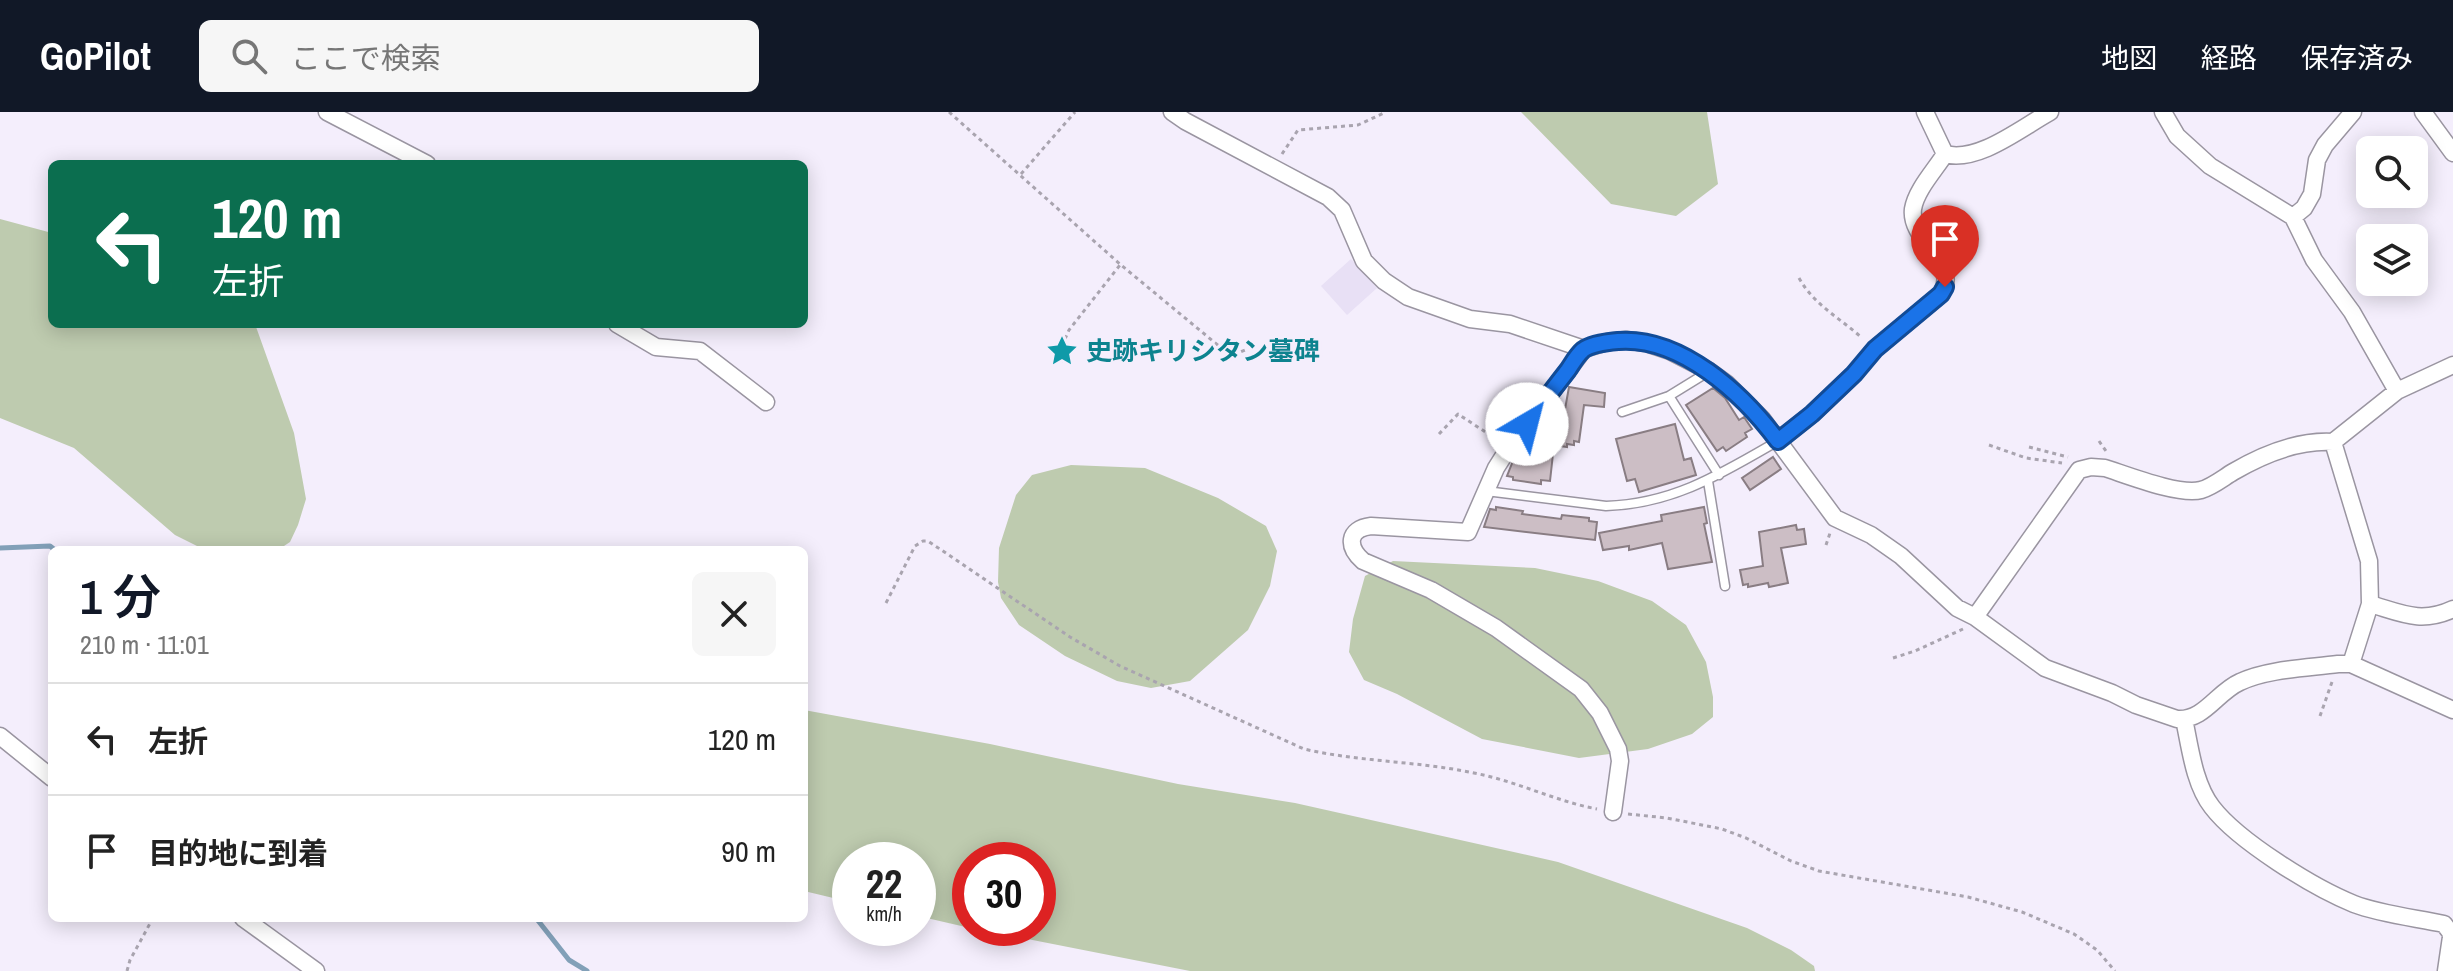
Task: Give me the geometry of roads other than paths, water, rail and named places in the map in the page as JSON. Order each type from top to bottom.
[{"type":"street","points":[[327,112],[419,160]]},
{"type":"street","points":[[1172,112],[1328,197],[1342,210],[1364,261],[1384,281],[1408,297],[1470,319],[1510,324],[1584,349],[1626,340],[1646,343],[1670,351],[1709,371],[1762,419],[1835,518],[1871,535],[1901,556],[1957,608],[1975,617],[2045,668],[2170,718],[2184,719],[2198,715],[2235,684],[2254,676],[2344,664],[2453,710]]},
{"type":"street","points":[[1925,112],[1945,154],[1955,157],[1976,153],[2050,112]]},
{"type":"street","points":[[2163,112],[2177,136],[2210,166],[2293,217],[2314,260],[2352,312],[2397,391]]},
{"type":"street","points":[[2293,217],[2304,208],[2312,194],[2317,160],[2325,145],[2353,112]]},
{"type":"street","points":[[2423,112],[2453,153]]},
{"type":"street","points":[[1778,441],[1812,414],[1875,349],[1941,294],[1945,287],[1944,270],[1915,227],[1913,218],[1915,200],[1945,154]]},
{"type":"street","points":[[624,328],[656,347],[700,351],[766,402]]},
{"type":"street","points":[[1584,349],[1508,449],[1485,491],[1468,532],[1371,526],[1360,528],[1352,537],[1353,549],[1363,561],[1431,590],[1496,628],[1581,689],[1600,713],[1618,749],[1620,761],[1613,812]]},
{"type":"street","points":[[1975,617],[2085,468],[2105,468],[2184,492],[2199,491],[2248,463],[2271,454],[2319,441],[2333,442],[2397,391],[2453,365]]},
{"type":"street","points":[[2333,442],[2369,561],[2370,604],[2344,664]]},
{"type":"street","points":[[2370,604],[2423,618],[2453,609]]},
{"type":"street","points":[[2184,719],[2191,755],[2205,794],[2211,806],[2235,830],[2308,882],[2356,905],[2444,924],[2451,937],[2446,971]]},
{"type":"street","points":[[0,736],[48,775]]},
{"type":"street","points":[[249,922],[316,971]]},
{"type":"lane","points":[[1622,412],[1669,396],[1709,371]]},
{"type":"lane","points":[[1669,396],[1719,475]]},
{"type":"lane","points":[[1485,491],[1624,506],[1681,492],[1708,481],[1778,441]]},
{"type":"lane","points":[[1708,481],[1725,586]]},
{"type":"waterway","points":[[0,548],[48,546]]},
{"type":"waterway","points":[[539,922],[569,960],[587,971]]},
{"type":"place","name":"史跡キリシタン墓碑","points":[[1062,351]]}]
